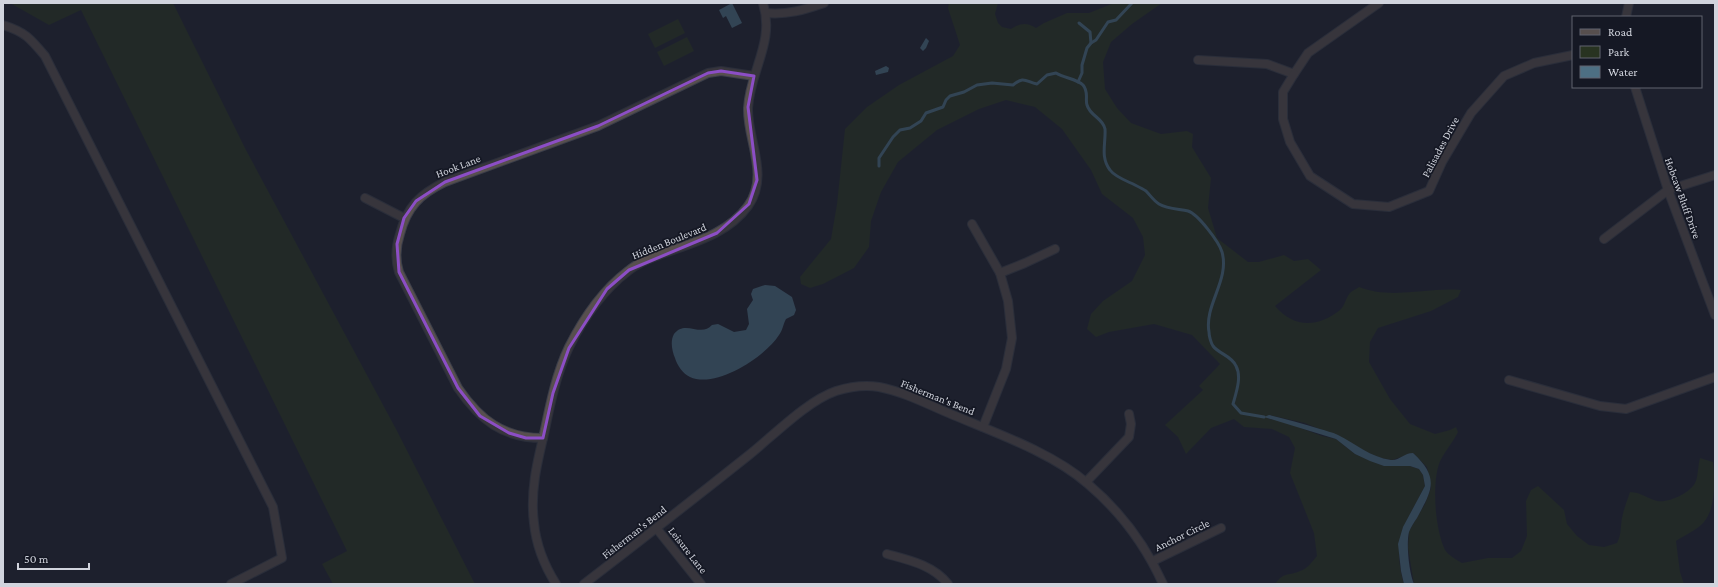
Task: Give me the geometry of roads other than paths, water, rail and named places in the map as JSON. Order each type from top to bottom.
[{"type":"street","name":"Hidden Boulevard","points":[[556,584],[537,545],[533,499],[534,474],[553,394],[569,348],[592,310],[607,289],[629,270],[649,259],[717,233],[736,219],[749,204],[757,180],[758,167],[749,125],[748,107],[754,76],[764,47],[766,13],[763,3]]},
{"type":"street","points":[[766,13],[779,14],[795,12],[824,3]]},
{"type":"street","name":"Palisades Drive","points":[[1379,3],[1308,53],[1283,92],[1283,119],[1290,142],[1310,176],[1353,204],[1390,207],[1429,191],[1442,162],[1471,113],[1504,76],[1534,63],[1572,55]]},
{"type":"street","points":[[1626,16],[1629,3]]},
{"type":"street","points":[[3,25],[17,30],[29,37],[45,56],[273,507],[282,558],[231,584]]},
{"type":"street","points":[[1198,60],[1267,64],[1294,74]]},
{"type":"street","name":"Hook Lane","points":[[543,438],[526,438],[509,433],[492,424],[480,416],[458,388],[399,272],[397,264],[397,244],[404,218],[421,197],[430,189],[444,182],[598,126],[708,73],[721,71],[754,76]]},
{"type":"street","name":"Hobcaw Bluff Drive","points":[[1635,88],[1668,190],[1715,315]]},
{"type":"street","points":[[1604,239],[1668,190],[1715,175]]},
{"type":"street","points":[[365,198],[404,218]]},
{"type":"street","points":[[972,224],[1000,273],[1008,301],[1012,338],[1006,369],[983,427]]},
{"type":"street","points":[[1000,273],[1025,264],[1055,249]]},
{"type":"street","points":[[1509,380],[1600,406],[1626,408],[1715,377]]},
{"type":"street","name":"Fisherman's Bend","points":[[584,584],[657,529],[808,407],[837,391],[856,387],[878,387],[901,393],[1032,449],[1086,482],[1113,506],[1133,530],[1153,561],[1163,584]]},
{"type":"street","points":[[1086,482],[1128,437],[1131,424],[1129,414]]},
{"type":"street","name":"Anchor Circle","points":[[1153,561],[1221,528]]},
{"type":"street","name":"Leisure Lane","points":[[657,529],[701,584]]},
{"type":"street","points":[[887,554],[923,564],[944,579],[948,584]]},
{"type":"water","points":[[732,3],[742,23],[732,28],[726,16],[723,18],[719,10]]},
{"type":"water","points":[[926,38],[929,41],[923,51],[920,48]]},
{"type":"water","points":[[886,66],[889,68],[888,72],[876,75],[875,71]]},
{"type":"water","points":[[765,285],[775,286],[792,297],[796,310],[794,315],[786,319],[780,333],[772,344],[752,361],[726,375],[713,379],[701,380],[685,374],[677,364],[673,352],[672,343],[674,334],[683,328],[703,330],[708,329],[712,325],[718,324],[734,332],[746,330],[749,324],[747,309],[753,300],[751,294],[753,289]]},
{"type":"water","points":[[1269,415],[1334,433],[1376,456],[1394,460],[1413,453],[1422,462],[1430,477],[1431,484],[1426,500],[1409,532],[1408,537],[1409,566],[1414,584],[1404,584],[1398,544],[1403,527],[1425,486],[1423,475],[1419,469],[1410,466],[1384,466],[1370,461],[1355,454],[1336,439],[1264,417]]},
{"type":"waterway","points":[[1078,82],[1082,73],[1082,65],[1087,48],[1096,40],[1108,22],[1116,20],[1132,3]]},
{"type":"waterway","points":[[1079,23],[1090,32],[1091,43]]},
{"type":"waterway","points":[[879,166],[879,158],[893,137],[900,130],[910,128],[921,121],[926,113],[943,107],[946,100],[950,96],[964,92],[977,85],[992,83],[1013,85],[1022,80],[1037,84],[1047,75],[1056,73],[1080,83],[1086,90],[1086,103],[1089,109],[1104,125],[1104,155],[1110,170],[1118,177],[1146,191],[1159,204],[1192,213],[1208,229],[1220,247],[1224,262],[1223,273],[1208,322],[1210,339],[1212,345],[1229,357],[1238,370],[1238,385],[1233,404],[1241,413],[1264,417]]}]
